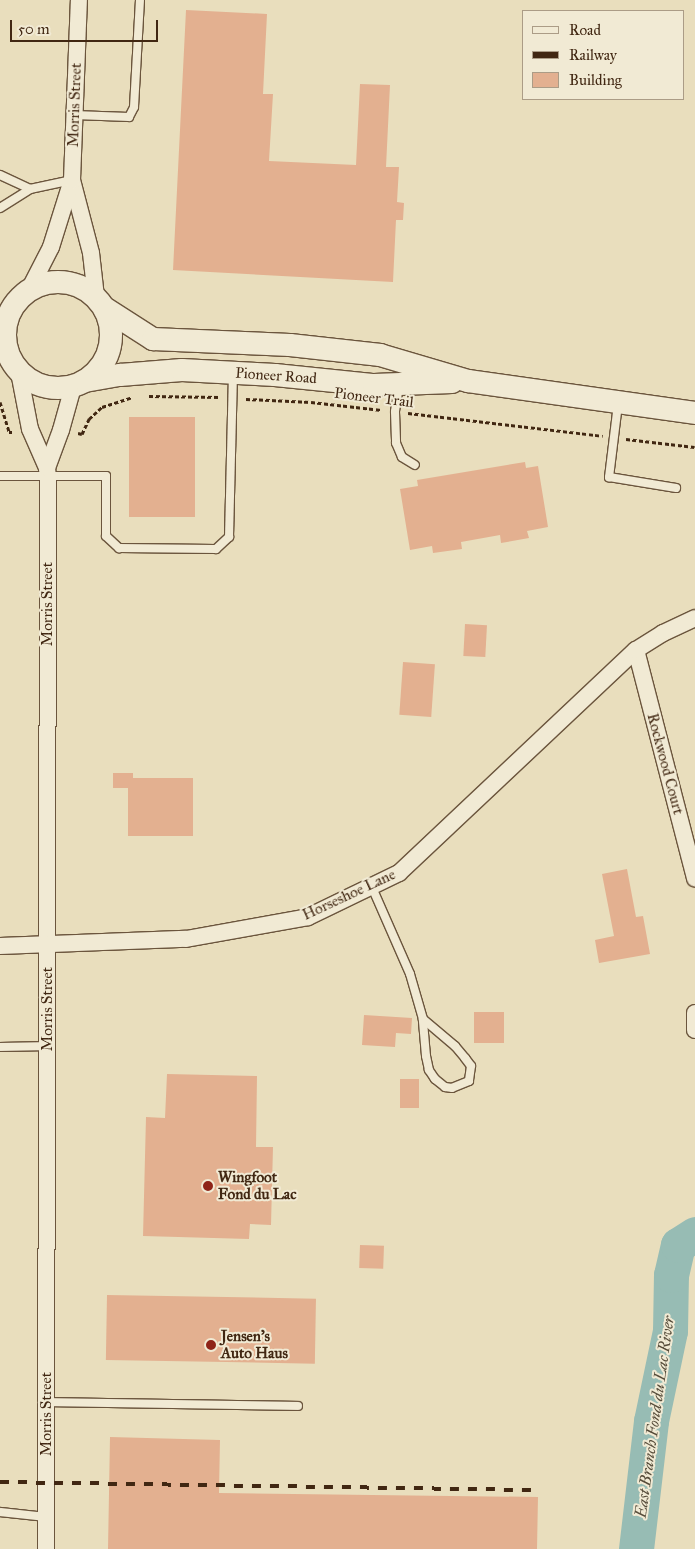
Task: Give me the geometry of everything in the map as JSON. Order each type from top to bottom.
[{"type":"main road","points":[[57,281],[75,284],[101,303],[111,325],[112,342],[107,357],[98,371],[79,384],[47,387],[32,381],[10,361],[5,342],[6,325],[17,294],[44,283],[57,281]]},
{"type":"main road","name":"Pioneer Road","points":[[101,303],[153,339],[290,345],[380,355],[401,373]]},
{"type":"main road","name":"Pioneer Road","points":[[79,384],[120,375],[182,370],[276,374],[374,385],[401,373],[695,413]]},
{"type":"street","name":"Morris Street","points":[[17,294],[52,247],[72,180],[79,0]]},
{"type":"street","name":"Morris Street","points":[[72,180],[91,253],[101,303]]},
{"type":"street","name":"Morris Street","points":[[10,361],[30,429],[48,473]]},
{"type":"street","name":"Morris Street","points":[[46,1549],[48,473],[61,430],[79,384]]},
{"type":"street","name":"Horseshoe Lane","points":[[0,946],[186,939],[308,917],[398,873],[636,650],[663,633],[695,618]]},
{"type":"street","name":"Rockwood Court","points":[[636,650],[695,878]]},
{"type":"street","points":[[695,1013],[695,1030]]},
{"type":"lane","points":[[74,114],[128,116],[134,107],[140,0]]},
{"type":"lane","points":[[0,175],[30,189]]},
{"type":"lane","points":[[0,208],[30,189],[72,180]]},
{"type":"lane","points":[[0,476],[48,473],[106,476],[106,536],[119,548],[216,549],[229,537],[233,373]]},
{"type":"lane","points":[[401,373],[395,412],[396,443],[402,457],[415,466]]},
{"type":"lane","points":[[619,402],[609,477],[676,488]]},
{"type":"lane","points":[[371,885],[410,974],[423,1020],[429,1070],[435,1079],[445,1087],[452,1088],[469,1081],[471,1066],[465,1058],[455,1046],[423,1020]]},
{"type":"lane","points":[[0,1047],[47,1046]]},
{"type":"lane","points":[[47,1402],[298,1406]]},
{"type":"lane","points":[[0,1512],[47,1517]]},
{"type":"path","name":"Pioneer Trail","points":[[61,430],[82,434],[89,419],[102,407],[130,397],[166,394],[311,402],[695,447]]},
{"type":"path","points":[[0,402],[9,432],[30,429]]},
{"type":"building","points":[[186,10],[267,14],[263,94],[273,94],[269,161],[356,165],[360,84],[390,85],[386,167],[399,167],[397,202],[404,203],[403,220],[396,220],[393,282],[173,270]]},
{"type":"building","points":[[129,417],[195,417],[195,517],[129,517]]},
{"type":"building","points":[[525,462],[526,468],[538,466],[548,527],[527,531],[529,538],[501,543],[500,535],[461,542],[462,549],[433,553],[432,546],[410,550],[400,489],[418,486],[417,480]]},
{"type":"building","points":[[465,624],[487,625],[485,657],[463,656]]},
{"type":"building","points":[[403,662],[435,664],[431,717],[399,715]]},
{"type":"building","points":[[113,773],[133,773],[133,778],[193,778],[193,836],[128,836],[128,788],[113,788]]},
{"type":"building","points":[[627,869],[636,917],[643,916],[650,954],[599,963],[595,940],[614,936],[602,874]]},
{"type":"building","points":[[474,1012],[504,1012],[504,1043],[474,1043]]},
{"type":"building","points":[[364,1015],[412,1018],[411,1034],[396,1033],[395,1047],[362,1045]]},
{"type":"building","name":"Wingfoot Fond du Lac","points":[[167,1074],[257,1076],[256,1147],[273,1147],[271,1225],[250,1224],[249,1239],[143,1236],[146,1117],[165,1118]]},
{"type":"building","points":[[400,1079],[419,1079],[419,1108],[400,1108]]},
{"type":"building","points":[[360,1245],[384,1246],[383,1269],[359,1268]]},
{"type":"building","points":[[107,1295],[316,1299],[315,1364],[106,1360]]},
{"type":"building","points":[[110,1437],[220,1440],[219,1493],[538,1497],[537,1549],[108,1549]]},
{"type":"waterway","name":"East Branch Fond du Lac River","points":[[636,1549],[651,1421],[670,1331],[671,1275],[678,1245],[695,1234]]},
{"type":"railway","points":[[0,1482],[535,1490]]},
{"type":"place","name":"Wingfoot Fond du Lac","points":[[208,1186]]},
{"type":"place","name":"Jensen's Auto Haus","points":[[211,1345]]}]
